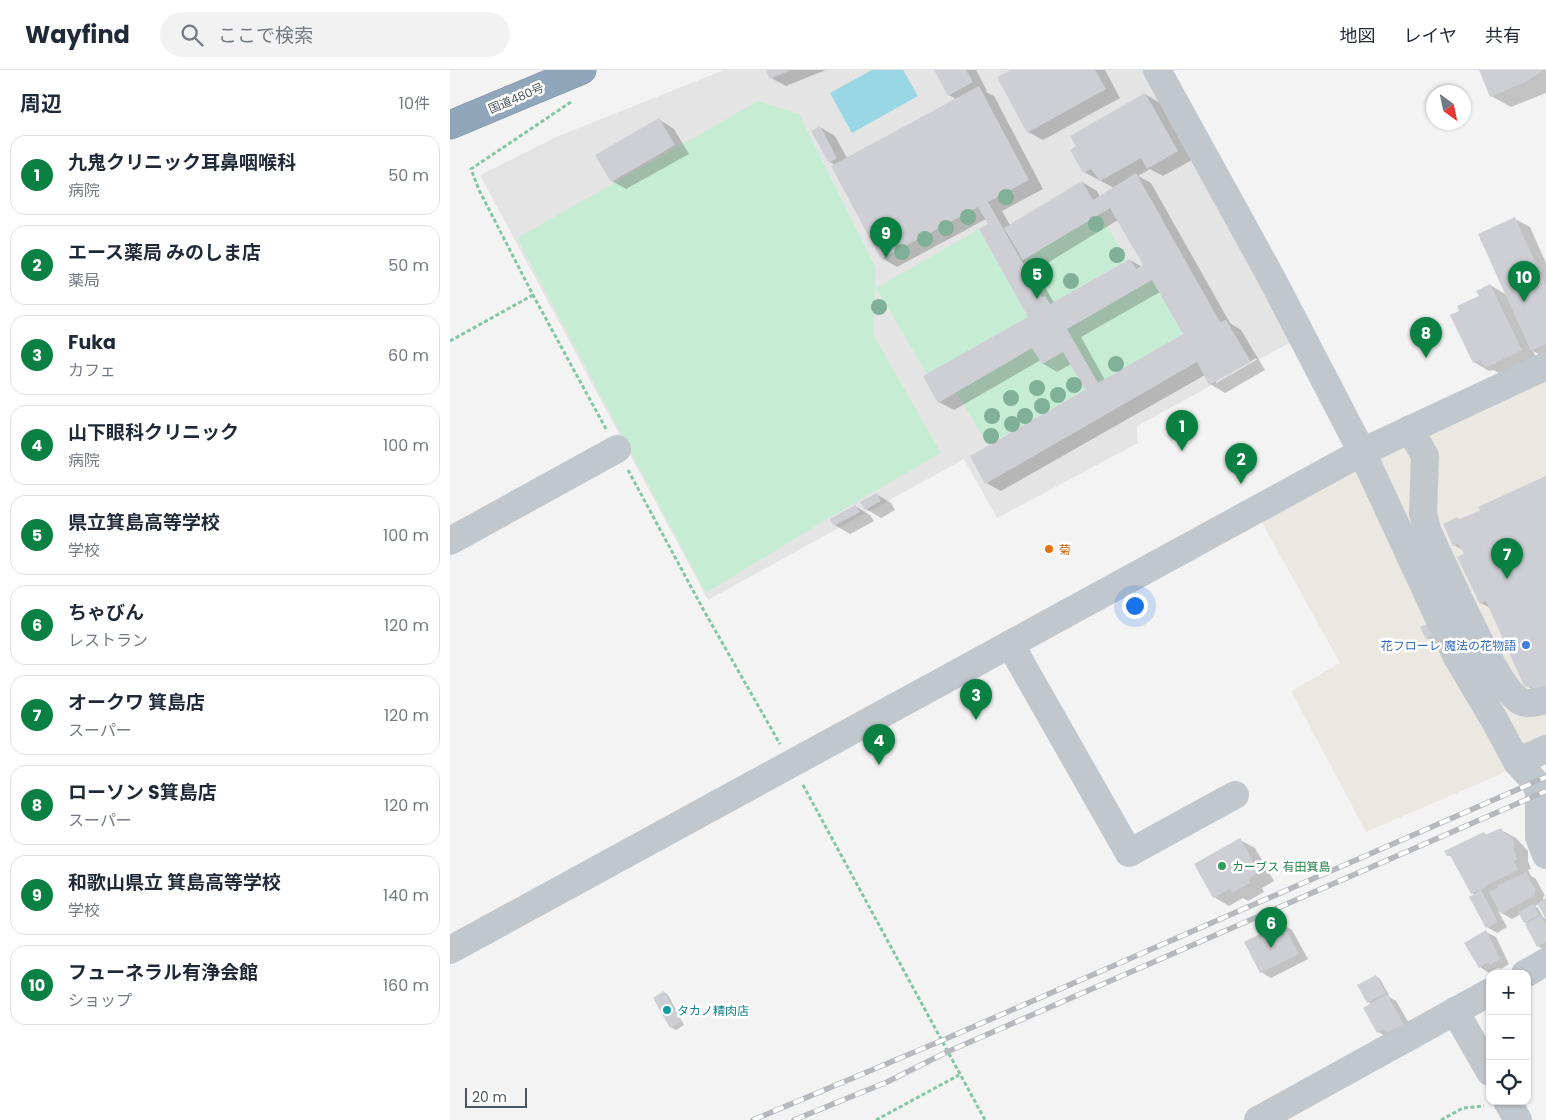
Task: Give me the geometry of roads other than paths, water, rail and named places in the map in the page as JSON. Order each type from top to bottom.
[{"type":"highway","name":"国道480号","points":[[450,125],[582,70]]},
{"type":"street","points":[[1157,70],[1266,268],[1362,452],[1457,657],[1517,762],[1535,782],[1540,793],[1539,837],[1546,855]]},
{"type":"street","points":[[450,950],[1362,452],[1546,366]]},
{"type":"street","points":[[1410,429],[1425,456],[1423,514],[1427,530],[1484,652],[1508,691],[1520,701],[1534,703],[1546,700]]},
{"type":"street","points":[[450,541],[617,449]]},
{"type":"street","points":[[1010,644],[1130,853],[1235,795]]},
{"type":"street","points":[[1517,762],[1546,749]]},
{"type":"street","points":[[1531,970],[1546,962]]},
{"type":"street","points":[[1258,1120],[1486,994]]},
{"type":"street","points":[[1455,1011],[1486,1065]]},
{"type":"water","points":[[872,70],[903,70],[918,96],[852,133],[830,93]]},
{"type":"railway","points":[[753,1120],[943,1040],[1546,777]]},
{"type":"railway","points":[[794,1120],[887,1082],[947,1052],[1546,791]]},
{"type":"place","name":"和歌山県立 箕島高等学校","points":[[886,258]]},
{"type":"place","name":"県立箕島高等学校","points":[[1037,299]]},
{"type":"place","name":"フューネラル有浄会館","points":[[1524,302]]},
{"type":"place","name":"ローソン S箕島店","points":[[1426,358]]},
{"type":"place","name":"九鬼クリニック耳鼻咽喉科","points":[[1182,451]]},
{"type":"place","name":"エース薬局 みのしま店","points":[[1241,484]]},
{"type":"place","name":"菊","points":[[1049,549]]},
{"type":"place","name":"オークワ 箕島店","points":[[1507,579]]},
{"type":"place","name":"花フローレ 魔法の花物語","points":[[1526,645]]},
{"type":"place","name":"Fuka","points":[[976,720]]},
{"type":"place","name":"山下眼科クリニック","points":[[879,765]]},
{"type":"place","name":"カーブス 有田箕島","points":[[1222,866]]},
{"type":"place","name":"ちゃびん","points":[[1271,948]]},
{"type":"place","name":"タカノ精肉店","points":[[667,1010]]}]
